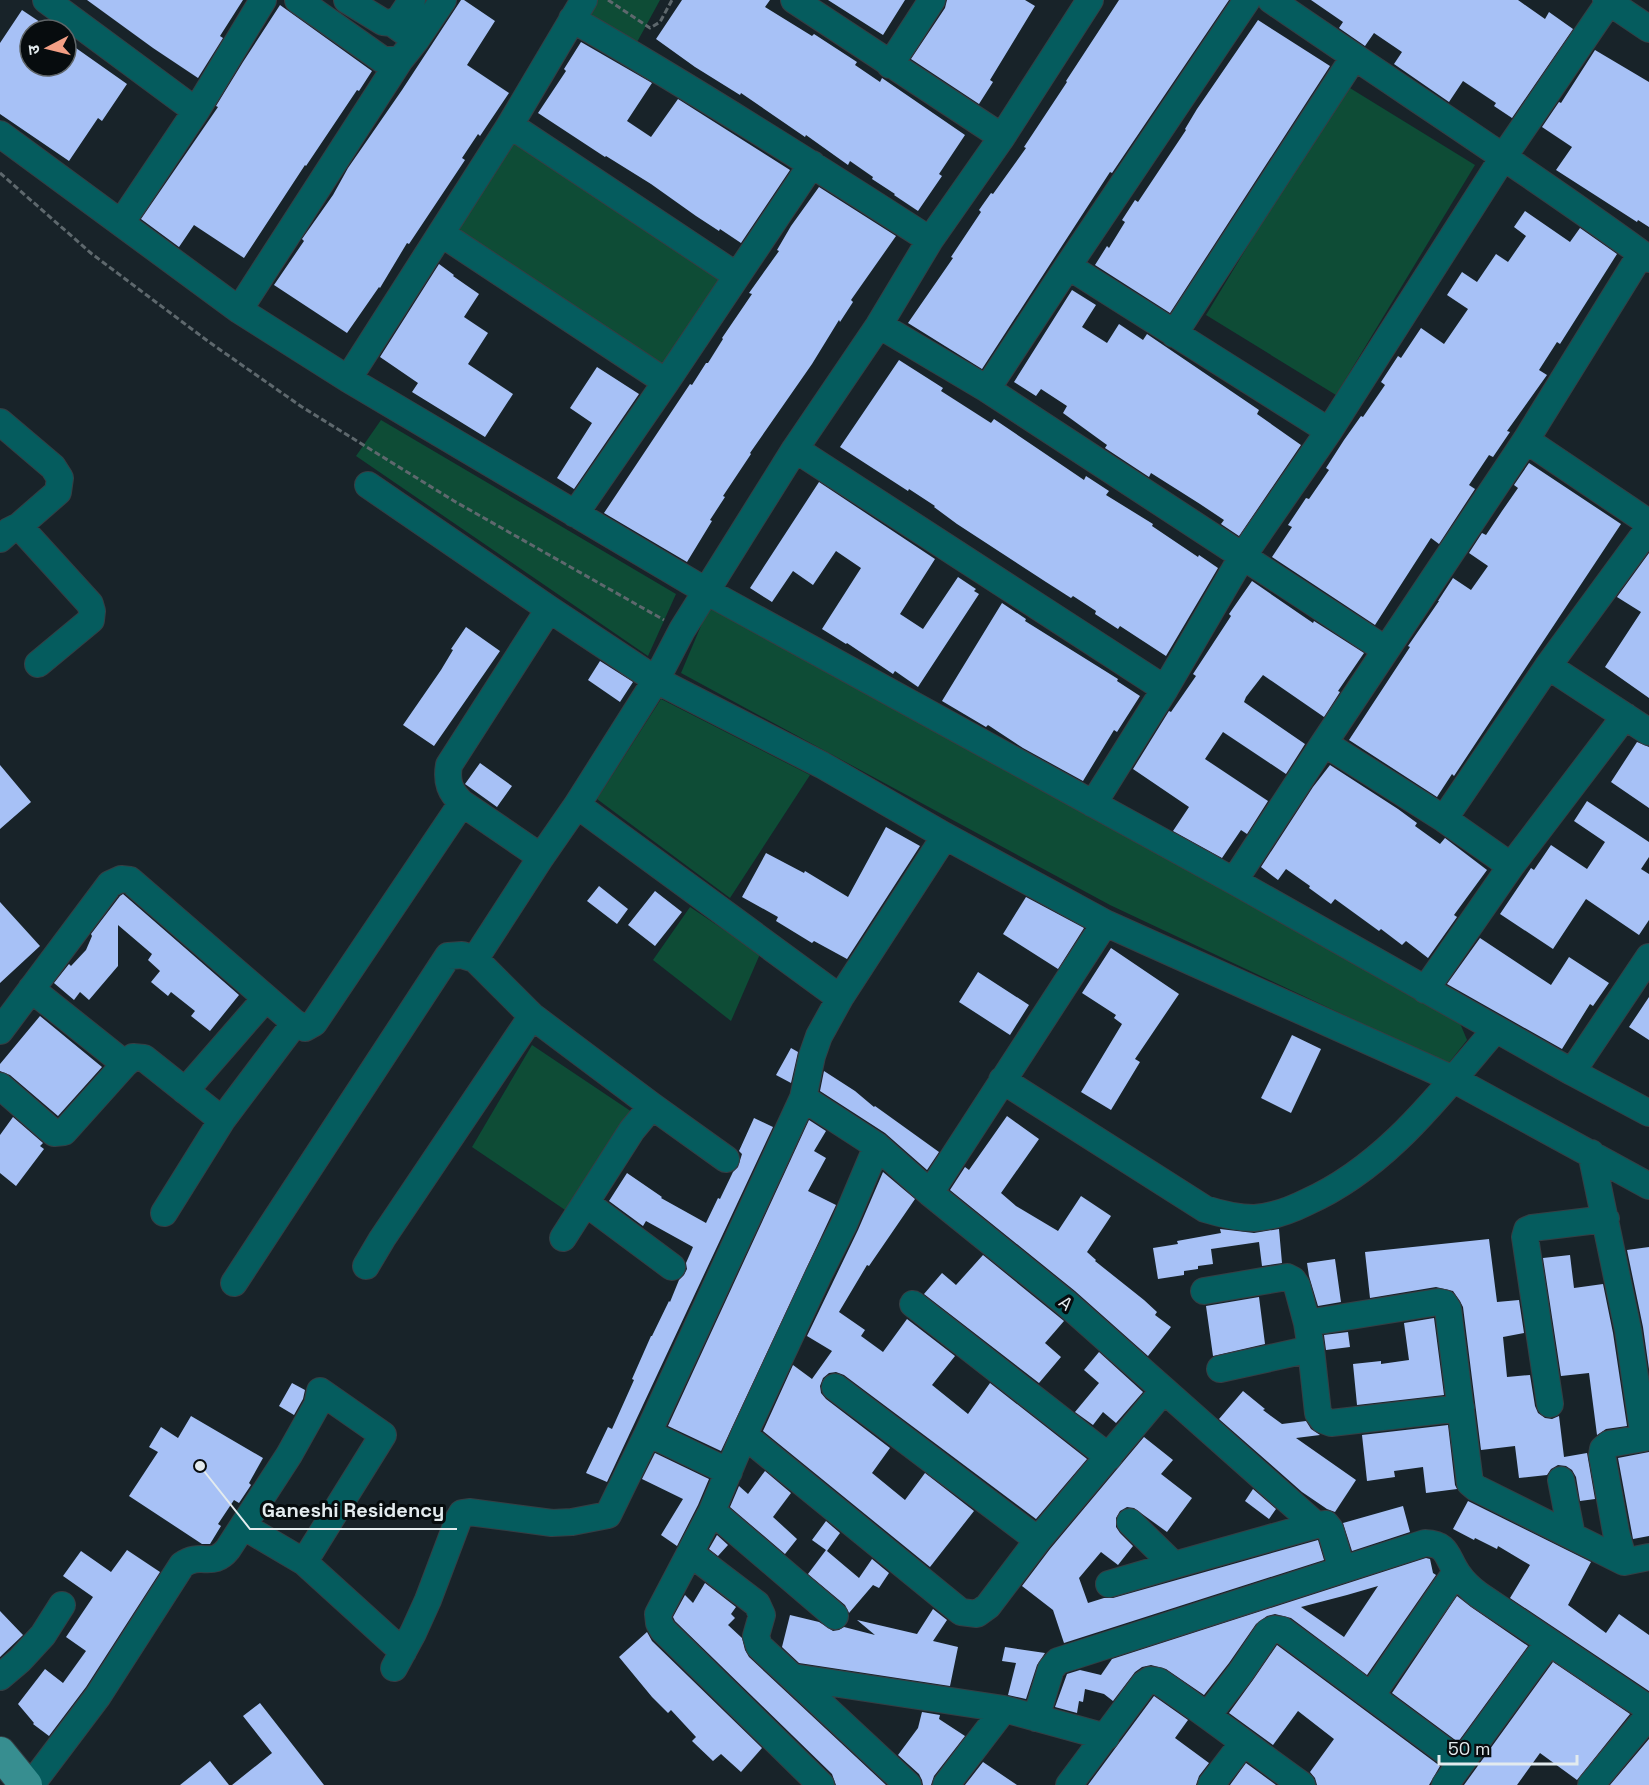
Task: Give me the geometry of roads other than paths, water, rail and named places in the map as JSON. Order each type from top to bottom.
[{"type":"main road","points":[[0,1753],[26,1785]]},
{"type":"street","points":[[46,0],[195,111]]},
{"type":"street","points":[[121,223],[195,111],[262,0]]},
{"type":"street","points":[[298,0],[383,60],[408,50]]},
{"type":"street","points":[[347,0],[383,22],[392,23],[400,18],[412,0]]},
{"type":"street","points":[[239,310],[443,0]]},
{"type":"street","points":[[794,0],[1002,137]]},
{"type":"street","points":[[890,64],[932,0]]},
{"type":"street","points":[[475,959],[577,806],[656,680],[682,630],[795,449],[879,325],[930,240],[1002,137],[1090,0]]},
{"type":"street","points":[[987,389],[1247,0]]},
{"type":"street","points":[[1234,881],[1645,256],[1504,156],[1271,0]]},
{"type":"street","points":[[1093,804],[1165,689],[1242,557],[1329,431],[1504,156],[1608,1],[1649,29]]},
{"type":"street","points":[[348,379],[510,125],[578,10],[638,57],[930,240]]},
{"type":"street","points":[[392,23],[408,50]]},
{"type":"street","points":[[1174,334],[1354,57]]},
{"type":"street","points":[[510,125],[738,276]]},
{"type":"street","points":[[0,134],[239,310],[348,379],[706,591],[1234,881],[1495,1030],[1649,1113]]},
{"type":"street","points":[[575,513],[812,164]]},
{"type":"street","points":[[442,234],[666,382]]},
{"type":"street","points":[[1068,266],[1329,431]]},
{"type":"street","points":[[879,325],[987,389],[1386,650]]},
{"type":"street","points":[[0,422],[53,467],[60,478],[58,492],[10,532],[90,604],[92,611],[91,620],[38,664]]},
{"type":"street","points":[[1526,440],[1649,523]]},
{"type":"street","points":[[795,449],[1165,689]]},
{"type":"street","points":[[368,484],[656,680],[822,765],[945,836],[1105,923],[1453,1079],[1649,1186]]},
{"type":"street","points":[[1444,819],[1548,666],[1649,528]]},
{"type":"street","points":[[541,857],[462,803],[452,794],[447,778],[449,765],[549,609]]},
{"type":"street","points":[[1548,666],[1649,732]]},
{"type":"street","points":[[1425,990],[1511,866],[1625,716]]},
{"type":"street","points":[[1324,743],[1444,819],[1511,866]]},
{"type":"street","points":[[164,1214],[222,1120],[300,1026],[314,1023],[462,803]]},
{"type":"street","points":[[577,806],[840,999]]},
{"type":"street","points":[[243,1526],[304,1562],[398,1660],[428,1600],[462,1513],[552,1523],[573,1522],[608,1515],[803,1098],[819,1036],[840,999],[945,836]]},
{"type":"street","points":[[0,1030],[110,884],[121,879],[130,880],[300,1026]]},
{"type":"street","points":[[930,1193],[1105,923]]},
{"type":"street","points":[[234,1283],[448,956],[462,955],[475,959],[532,1016],[726,1159]]},
{"type":"street","points":[[1572,1072],[1649,957]]},
{"type":"street","points":[[31,989],[125,1064]]},
{"type":"street","points":[[184,1091],[266,998]]},
{"type":"street","points":[[366,1266],[532,1016]]},
{"type":"street","points":[[1002,1080],[1205,1209],[1226,1215],[1256,1218],[1287,1211],[1317,1198],[1349,1179],[1386,1151],[1495,1030]]},
{"type":"street","points":[[0,1086],[54,1133],[64,1132],[125,1064],[133,1057],[144,1058],[222,1120]]},
{"type":"street","name":"A","points":[[803,1098],[877,1146],[930,1193],[1066,1303],[1316,1525],[1329,1526],[1342,1569]]},
{"type":"street","points":[[563,1238],[632,1130],[652,1106]]},
{"type":"street","points":[[821,1785],[663,1630],[658,1614],[712,1511],[744,1435],[844,1224],[877,1146]]},
{"type":"street","points":[[1591,1153],[1606,1219],[1639,1329],[1647,1438],[1609,1444],[1603,1449],[1602,1455],[1616,1532],[1637,1559]]},
{"type":"street","points":[[586,1203],[672,1267]]},
{"type":"street","points":[[1550,1404],[1525,1237],[1527,1230],[1606,1219]]},
{"type":"street","points":[[1204,1291],[1287,1277],[1293,1280],[1297,1286],[1307,1323],[1318,1413],[1323,1420],[1331,1423],[1461,1407]]},
{"type":"street","points":[[1307,1323],[1438,1302],[1444,1303],[1448,1309],[1470,1483],[1572,1536],[1637,1559]]},
{"type":"street","points":[[913,1304],[1109,1457]]},
{"type":"street","points":[[1220,1369],[1311,1349]]},
{"type":"street","points":[[835,1386],[1038,1540]]},
{"type":"street","points":[[744,1435],[961,1612],[977,1614],[988,1606],[1038,1540],[1164,1390]]},
{"type":"street","points":[[31,1785],[98,1696],[182,1565],[196,1558],[222,1557],[289,1455],[317,1405],[320,1391],[383,1435],[304,1562]]},
{"type":"street","points":[[648,1433],[729,1472]]},
{"type":"street","points":[[1561,1480],[1572,1536]]},
{"type":"street","points":[[712,1511],[835,1616]]},
{"type":"street","points":[[1130,1522],[1174,1565]]},
{"type":"street","points":[[1109,1584],[1316,1525]]},
{"type":"street","points":[[1036,1718],[1051,1669],[1058,1661],[1425,1543],[1437,1544],[1446,1551],[1464,1583],[1479,1595],[1649,1709]]},
{"type":"street","points":[[690,1553],[757,1604],[762,1615],[756,1636],[759,1646],[908,1785]]},
{"type":"street","points":[[1371,1696],[1456,1572]]},
{"type":"street","points":[[0,1677],[20,1660],[43,1635],[62,1605]]},
{"type":"street","points":[[1208,1715],[1268,1632],[1274,1629],[1281,1630],[1460,1762]]},
{"type":"street","points":[[1445,1785],[1549,1642]]},
{"type":"street","points":[[793,1677],[1004,1709],[1106,1737]]},
{"type":"street","points":[[1069,1785],[1144,1684],[1150,1680],[1158,1681],[1208,1715],[1302,1785]]},
{"type":"street","points":[[946,1785],[1004,1709]]},
{"type":"street","points":[[1591,1785],[1649,1715]]},
{"type":"street","points":[[1211,1785],[1243,1743]]},
{"type":"place","name":"Ganeshi Residency","points":[[200,1466]]}]
